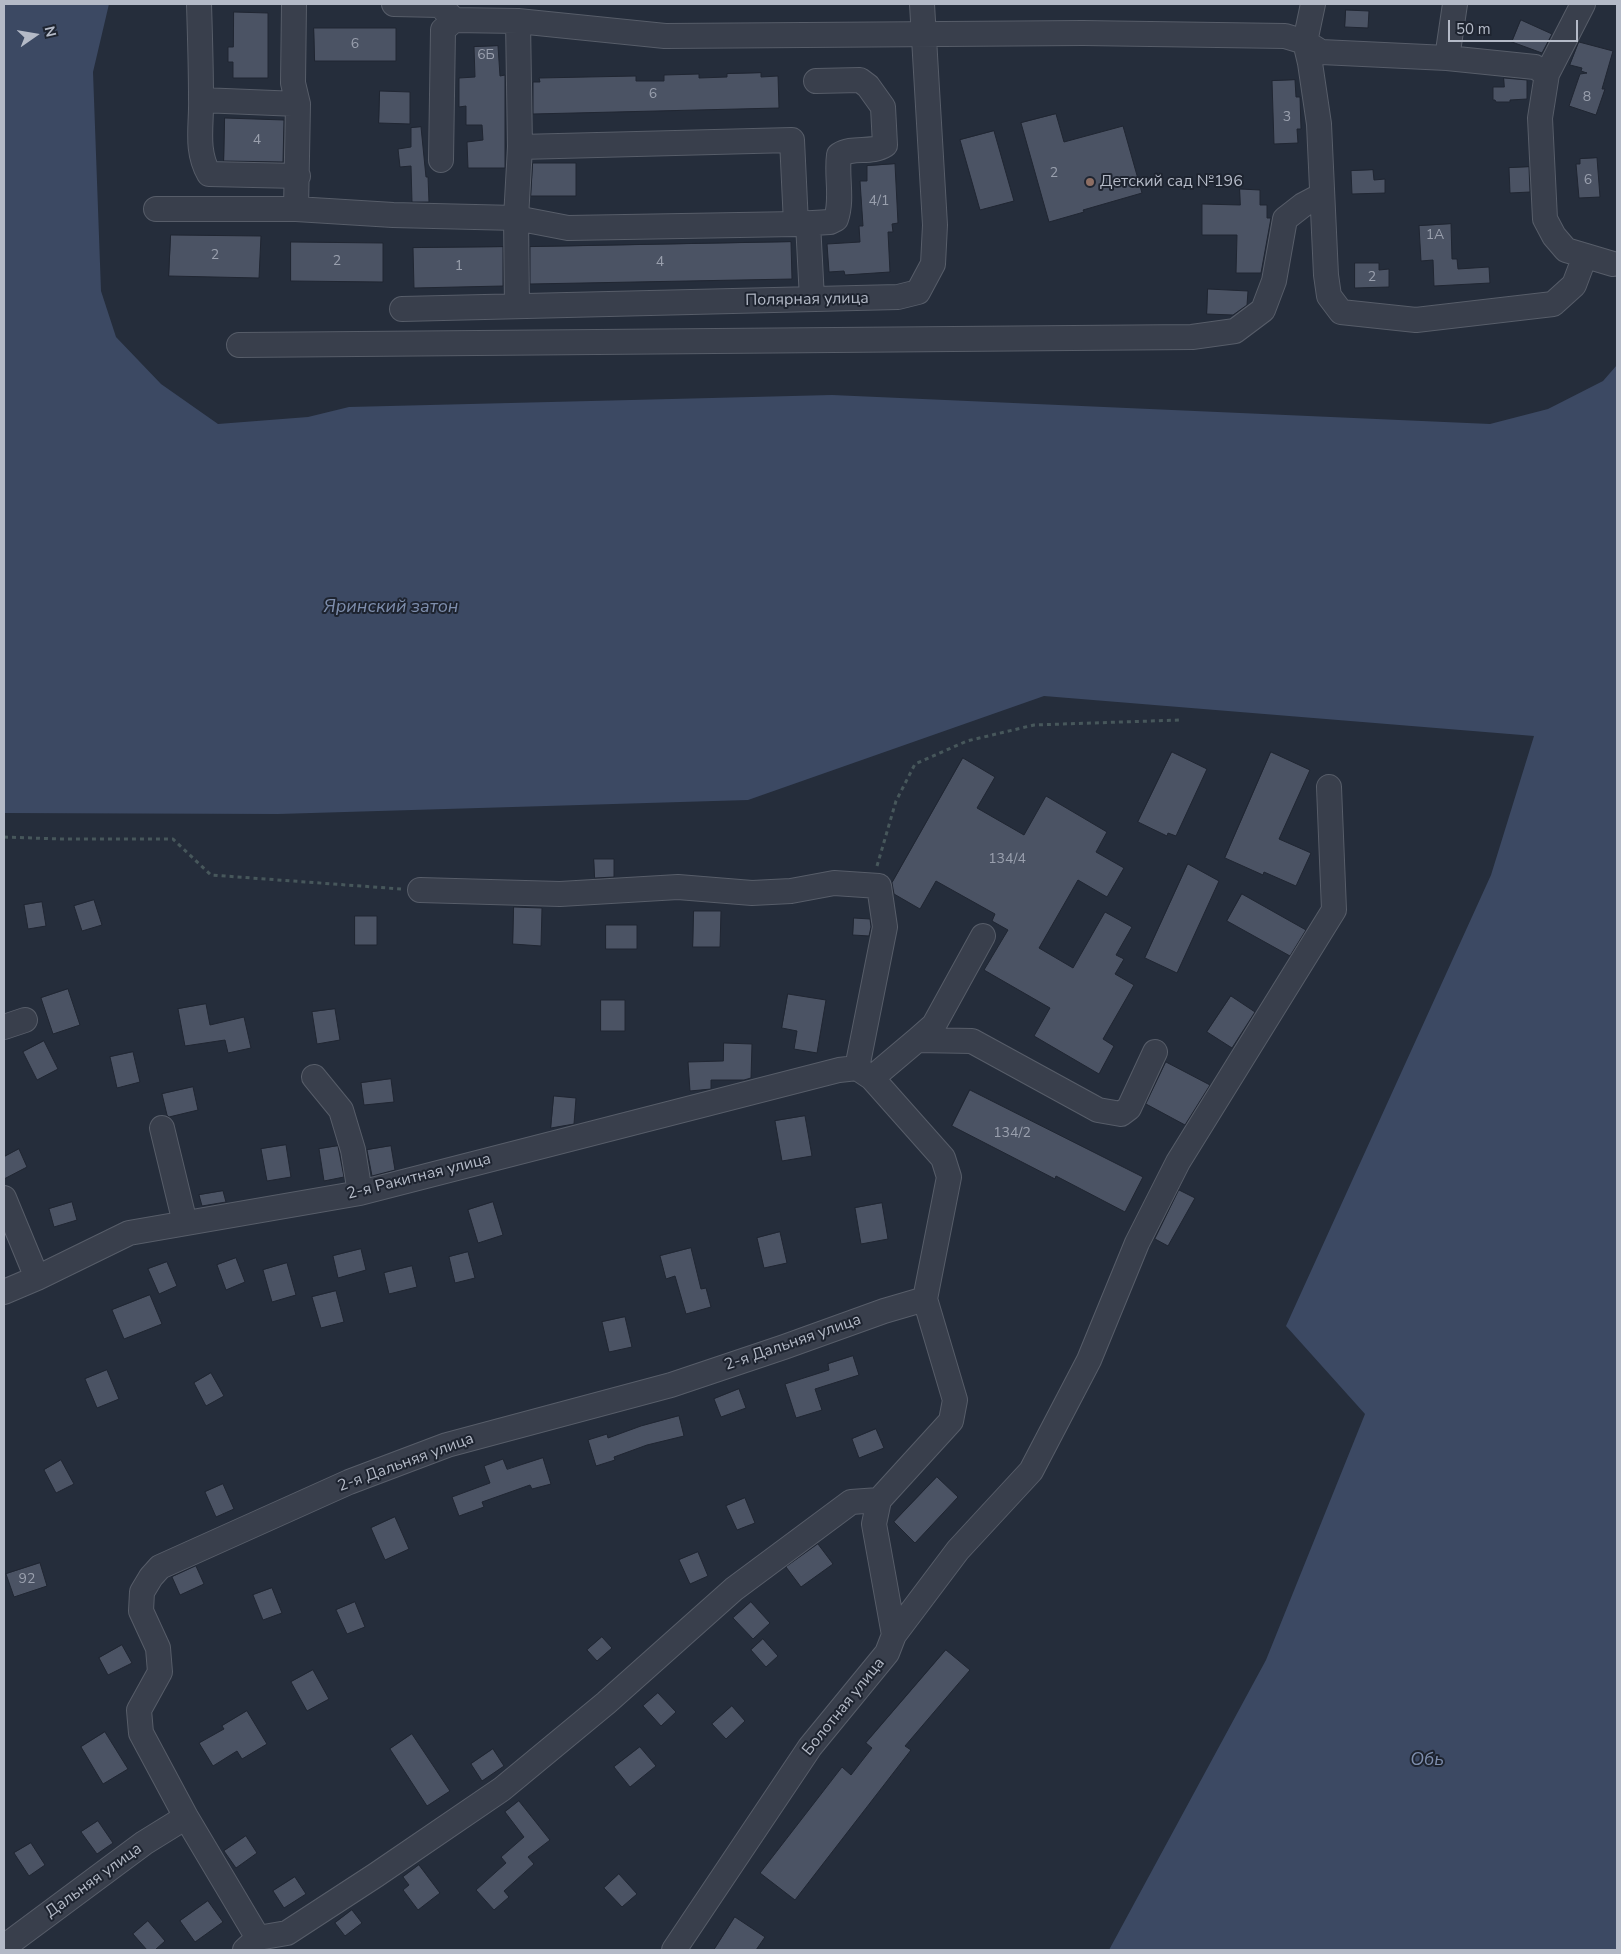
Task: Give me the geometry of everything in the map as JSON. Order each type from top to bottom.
[{"type":"street","points":[[199,4],[200,150],[203,164],[209,174],[298,176]]},
{"type":"street","points":[[294,4],[293,83],[298,104],[296,209]]},
{"type":"street","points":[[394,4],[440,4],[454,20]]},
{"type":"street","name":"Полярная улица","points":[[402,309],[812,300],[898,297],[918,292],[933,264],[935,226],[922,4]]},
{"type":"street","points":[[1314,4],[1305,42],[1319,124],[1329,296],[1340,312],[1416,320],[1553,304],[1574,285],[1586,256]]},
{"type":"street","points":[[1447,58],[1455,4]]},
{"type":"street","points":[[1583,4],[1547,74],[1540,118],[1544,219],[1554,236],[1566,250],[1612,264]]},
{"type":"street","points":[[517,306],[516,218],[531,16]]},
{"type":"street","points":[[441,160],[443,30],[454,20],[531,16],[665,36],[1084,32],[1285,36],[1305,42],[1322,52],[1447,58],[1535,67],[1547,74]]},
{"type":"street","points":[[156,209],[296,209],[394,216],[516,218],[568,228],[830,222],[836,219],[839,212],[839,155],[846,151],[879,149],[885,145],[883,107],[868,86],[860,80],[816,82]]},
{"type":"street","points":[[201,100],[298,104]]},
{"type":"street","points":[[520,147],[792,140],[812,300]]},
{"type":"street","points":[[239,345],[1192,338],[1235,331],[1263,310],[1274,281],[1285,219],[1303,204],[1322,195]]},
{"type":"street","name":"Болотная улица","points":[[674,1950],[810,1747],[887,1653],[894,1635],[958,1550],[1031,1471],[1089,1360],[1137,1243],[1178,1162],[1334,910],[1329,787]]},
{"type":"street","points":[[420,890],[560,894],[678,887],[752,893],[791,891],[834,883],[879,886],[885,927],[856,1072]]},
{"type":"street","points":[[856,1072],[917,1040],[934,1025],[984,936]]},
{"type":"street","points":[[917,1040],[972,1041],[1098,1110],[1120,1114],[1129,1108],[1155,1052]]},
{"type":"street","points":[[856,1072],[943,1158],[949,1176],[925,1299],[955,1400],[951,1421],[879,1500],[874,1524],[894,1635]]},
{"type":"street","name":"2-я Ракитная улица","points":[[4,1292],[129,1233],[360,1194],[856,1072]]},
{"type":"street","points":[[314,1077],[341,1110],[353,1150],[360,1194]]},
{"type":"street","points":[[162,1128],[185,1223]]},
{"type":"street","points":[[4,1198],[37,1278]]},
{"type":"street","name":"2-я Дальняя улица","points":[[252,1944],[141,1733],[139,1710],[160,1672],[158,1648],[142,1611],[142,1592],[150,1578],[160,1567],[349,1482],[447,1445],[671,1385],[884,1311],[925,1299]]},
{"type":"street","points":[[252,1944],[287,1933],[502,1789],[606,1703],[734,1589],[851,1502],[879,1500]]},
{"type":"street","name":"Дальняя улица","points":[[4,1947],[144,1843],[186,1817]]},
{"type":"path","points":[[879,886],[877,863],[896,801],[915,764],[967,742],[1034,725],[1180,720]]},
{"type":"path","points":[[4,837],[173,839],[212,875],[420,890]]},
{"type":"water","name":"Яринский затон","points":[[4,4],[109,4],[93,72],[101,291],[116,337],[161,384],[218,424],[308,417],[349,407],[832,395],[1490,424],[1548,409],[1603,381],[1617,365],[1617,1950],[1109,1950],[1266,1660],[1365,1414],[1286,1326],[1491,875],[1534,736],[1044,696],[748,800],[278,814],[4,813]]},
{"type":"building","points":[[1346,10],[1369,11],[1368,28],[1345,27]]},
{"type":"building","points":[[234,12],[268,13],[268,78],[233,78],[233,62],[228,62],[228,47],[233,47]]},
{"type":"building","points":[[1521,20],[1552,34],[1542,53],[1512,42]]},
{"type":"building","points":[[314,28],[396,28],[396,61],[315,61]]},
{"type":"building","points":[[1579,42],[1613,51],[1602,89],[1605,89],[1596,115],[1569,106],[1580,74],[1587,73],[1581,71],[1582,68],[1570,65]]},
{"type":"building","points":[[498,46],[500,76],[505,75],[505,168],[468,168],[467,142],[483,140],[482,125],[466,125],[466,106],[459,107],[459,78],[475,77],[474,47]]},
{"type":"building","points":[[761,73],[761,77],[778,76],[779,108],[533,114],[533,82],[540,82],[539,78],[636,76],[636,81],[664,81],[664,75],[699,74],[699,78],[727,77],[727,74]]},
{"type":"building","points":[[1504,78],[1527,80],[1527,99],[1510,100],[1510,102],[1496,102],[1493,100],[1493,87],[1504,87]]},
{"type":"building","points":[[1295,80],[1296,97],[1300,97],[1301,129],[1297,129],[1298,143],[1274,144],[1272,81]]},
{"type":"building","points":[[380,91],[410,92],[410,124],[379,123]]},
{"type":"building","points":[[1056,114],[1064,142],[1123,126],[1142,193],[1049,222],[1021,123]]},
{"type":"building","points":[[225,118],[284,120],[283,162],[224,161]]},
{"type":"building","points":[[421,127],[426,177],[428,177],[429,202],[412,202],[411,166],[400,167],[398,149],[411,147],[411,128]]},
{"type":"building","points":[[994,131],[1014,201],[980,210],[960,140]]},
{"type":"building","points":[[1597,158],[1600,197],[1579,198],[1576,164],[1580,164],[1580,159]]},
{"type":"building","points":[[533,163],[576,163],[576,196],[531,196]]},
{"type":"building","points":[[895,164],[898,223],[892,224],[893,232],[888,232],[890,272],[845,275],[844,271],[829,272],[827,244],[860,242],[859,226],[863,226],[860,181],[867,181],[867,166]]},
{"type":"building","points":[[1529,167],[1530,192],[1510,193],[1509,168]]},
{"type":"building","points":[[1373,170],[1374,180],[1385,179],[1385,193],[1352,194],[1351,171]]},
{"type":"building","points":[[1240,189],[1260,190],[1260,205],[1267,205],[1267,218],[1271,218],[1261,273],[1236,273],[1237,235],[1202,235],[1202,204],[1240,205]]},
{"type":"building","points":[[1451,224],[1452,259],[1457,259],[1458,269],[1489,267],[1490,283],[1434,286],[1433,260],[1421,261],[1419,226]]},
{"type":"building","points":[[171,235],[261,236],[259,278],[169,276]]},
{"type":"building","points":[[291,242],[383,243],[383,282],[291,281]]},
{"type":"building","points":[[791,242],[792,279],[530,284],[530,247]]},
{"type":"building","points":[[503,247],[503,286],[414,288],[413,248]]},
{"type":"building","points":[[1355,263],[1379,263],[1379,270],[1389,269],[1389,287],[1355,288]]},
{"type":"building","points":[[1208,289],[1248,291],[1247,305],[1233,315],[1207,314]]},
{"type":"building","points":[[1172,752],[1207,769],[1176,836],[1168,833],[1167,836],[1138,822]]},
{"type":"building","points":[[1271,752],[1310,770],[1279,839],[1311,853],[1296,886],[1264,872],[1263,875],[1225,858]]},
{"type":"building","points":[[963,758],[995,777],[977,808],[1024,835],[1046,796],[1107,832],[1096,852],[1124,868],[1107,897],[1078,880],[1039,948],[1073,968],[1105,912],[1132,927],[1116,955],[1124,959],[1115,974],[1134,985],[1103,1039],[1114,1046],[1099,1074],[1034,1036],[1050,1008],[984,970],[1008,930],[992,921],[995,914],[936,881],[920,909],[894,894],[892,883]]},
{"type":"building","points":[[594,859],[614,859],[614,877],[595,878]]},
{"type":"building","points":[[1188,864],[1219,881],[1177,973],[1145,958]]},
{"type":"building","points":[[1242,894],[1306,930],[1290,956],[1227,921]]},
{"type":"building","points":[[94,900],[102,925],[82,931],[74,906]]},
{"type":"building","points":[[42,902],[46,926],[28,929],[24,905]]},
{"type":"building","points":[[514,907],[542,908],[541,946],[513,944]]},
{"type":"building","points":[[694,911],[721,911],[720,947],[693,947]]},
{"type":"building","points":[[355,916],[377,916],[377,945],[355,945]]},
{"type":"building","points":[[854,918],[870,919],[869,936],[853,935]]},
{"type":"building","points":[[606,925],[637,925],[637,949],[606,949]]},
{"type":"building","points":[[68,989],[80,1025],[53,1034],[41,998]]},
{"type":"building","points":[[788,994],[826,1000],[817,1053],[794,1049],[797,1031],[782,1028]]},
{"type":"building","points":[[1231,996],[1255,1012],[1232,1048],[1207,1032]]},
{"type":"building","points":[[601,1000],[625,1000],[625,1031],[601,1031]]},
{"type":"building","points":[[206,1004],[210,1025],[244,1017],[251,1048],[228,1053],[225,1040],[185,1046],[178,1009]]},
{"type":"building","points":[[335,1009],[340,1040],[317,1044],[312,1012]]},
{"type":"building","points":[[44,1041],[58,1069],[37,1080],[23,1052]]},
{"type":"building","points":[[724,1043],[752,1044],[751,1078],[744,1080],[711,1080],[711,1089],[690,1091],[688,1062],[723,1061]]},
{"type":"building","points":[[133,1052],[140,1082],[117,1088],[110,1057]]},
{"type":"building","points":[[1166,1062],[1210,1085],[1185,1125],[1146,1104]]},
{"type":"building","points":[[391,1079],[394,1102],[364,1105],[361,1083]]},
{"type":"building","points":[[193,1087],[198,1110],[169,1117],[162,1094]]},
{"type":"building","points":[[970,1090],[1143,1177],[1125,1212],[1056,1176],[1055,1179],[952,1126]]},
{"type":"building","points":[[554,1096],[576,1098],[574,1124],[551,1128]]},
{"type":"building","points":[[805,1116],[812,1156],[782,1161],[775,1121]]},
{"type":"building","points":[[286,1145],[291,1177],[267,1181],[261,1149]]},
{"type":"building","points":[[338,1146],[344,1177],[324,1181],[319,1149]]},
{"type":"building","points":[[391,1146],[395,1170],[372,1176],[367,1150]]},
{"type":"building","points":[[19,1149],[27,1167],[4,1179],[4,1157]]},
{"type":"building","points":[[1179,1190],[1195,1198],[1168,1246],[1155,1239]]},
{"type":"building","points":[[223,1191],[226,1202],[202,1206],[199,1195]]},
{"type":"building","points":[[72,1202],[77,1220],[54,1227],[49,1209]]},
{"type":"building","points":[[493,1202],[503,1235],[478,1243],[468,1210]]},
{"type":"building","points":[[882,1203],[888,1239],[861,1244],[855,1208]]},
{"type":"building","points":[[780,1232],[787,1263],[764,1268],[757,1238]]},
{"type":"building","points":[[691,1248],[701,1289],[706,1288],[711,1307],[686,1314],[675,1276],[666,1279],[660,1256]]},
{"type":"building","points":[[361,1249],[366,1270],[338,1278],[333,1256]]},
{"type":"building","points":[[468,1252],[475,1278],[455,1283],[449,1257]]},
{"type":"building","points":[[236,1258],[245,1282],[226,1290],[217,1265]]},
{"type":"building","points":[[167,1262],[177,1286],[159,1294],[148,1269]]},
{"type":"building","points":[[287,1263],[296,1295],[272,1302],[263,1270]]},
{"type":"building","points":[[412,1266],[417,1287],[389,1294],[384,1273]]},
{"type":"building","points":[[336,1291],[344,1322],[321,1328],[312,1297]]},
{"type":"building","points":[[150,1295],[162,1324],[124,1339],[112,1310]]},
{"type":"building","points":[[625,1317],[632,1347],[609,1352],[602,1322]]},
{"type":"building","points":[[853,1356],[859,1375],[815,1389],[822,1410],[796,1418],[785,1384],[829,1370],[828,1364]]},
{"type":"building","points":[[107,1370],[119,1399],[97,1408],[85,1379]]},
{"type":"building","points":[[211,1373],[224,1396],[206,1406],[194,1383]]},
{"type":"building","points":[[739,1389],[746,1408],[721,1417],[714,1399]]},
{"type":"building","points":[[679,1416],[684,1436],[647,1445],[614,1457],[615,1460],[596,1466],[588,1440],[607,1434],[608,1438],[641,1426]]},
{"type":"building","points":[[876,1429],[884,1448],[859,1458],[852,1439]]},
{"type":"building","points":[[543,1458],[551,1484],[532,1489],[530,1485],[482,1502],[484,1507],[459,1516],[452,1497],[490,1483],[484,1466],[503,1459],[507,1469]]},
{"type":"building","points":[[61,1460],[74,1484],[56,1493],[44,1470]]},
{"type":"building","points":[[937,1477],[958,1497],[915,1543],[894,1522]]},
{"type":"building","points":[[223,1484],[234,1509],[216,1517],[205,1492]]},
{"type":"building","points":[[745,1498],[755,1523],[737,1530],[726,1506]]},
{"type":"building","points":[[395,1517],[409,1549],[385,1560],[371,1528]]},
{"type":"building","points":[[818,1544],[833,1564],[801,1587],[786,1567]]},
{"type":"building","points":[[698,1552],[708,1576],[690,1584],[679,1560]]},
{"type":"building","points":[[40,1563],[47,1586],[14,1597],[6,1574]]},
{"type":"building","points":[[196,1566],[204,1584],[180,1595],[172,1577]]},
{"type":"building","points":[[272,1588],[282,1613],[263,1620],[253,1595]]},
{"type":"building","points":[[355,1602],[365,1627],[347,1634],[336,1610]]},
{"type":"building","points":[[751,1602],[770,1623],[753,1639],[733,1618]]},
{"type":"building","points":[[602,1637],[612,1648],[597,1661],[587,1650]]},
{"type":"building","points":[[763,1639],[778,1656],[766,1667],[751,1650]]},
{"type":"building","points":[[122,1645],[132,1663],[108,1675],[99,1658]]},
{"type":"building","points":[[946,1650],[970,1670],[905,1746],[911,1750],[795,1900],[760,1873],[842,1767],[851,1775],[872,1748],[866,1743]]},
{"type":"building","points":[[313,1670],[329,1699],[307,1711],[291,1682]]},
{"type":"building","points":[[658,1693],[676,1712],[661,1726],[643,1706]]},
{"type":"building","points":[[732,1706],[745,1721],[726,1739],[712,1724]]},
{"type":"building","points":[[247,1711],[267,1744],[242,1759],[237,1751],[213,1766],[199,1743],[224,1729],[222,1726]]},
{"type":"building","points":[[105,1732],[128,1769],[103,1784],[81,1747]]},
{"type":"building","points":[[412,1734],[450,1791],[427,1806],[390,1749]]},
{"type":"building","points":[[640,1747],[656,1766],[630,1787],[614,1767]]},
{"type":"building","points":[[493,1749],[504,1766],[482,1781],[471,1764]]},
{"type":"building","points":[[519,1801],[550,1840],[528,1857],[534,1864],[504,1891],[509,1897],[494,1910],[476,1890],[506,1863],[501,1857],[524,1837],[505,1812]]},
{"type":"building","points":[[98,1821],[113,1843],[97,1854],[81,1832]]},
{"type":"building","points":[[246,1836],[257,1853],[236,1868],[224,1851]]},
{"type":"building","points":[[31,1843],[45,1865],[29,1876],[14,1853]]},
{"type":"building","points":[[419,1865],[440,1893],[418,1910],[403,1890],[409,1885],[403,1877]]},
{"type":"building","points":[[619,1874],[637,1894],[622,1907],[604,1888]]},
{"type":"building","points":[[295,1877],[306,1894],[284,1908],[273,1891]]},
{"type":"building","points":[[208,1901],[223,1922],[195,1942],[180,1921]]},
{"type":"building","points":[[352,1910],[362,1923],[345,1936],[335,1923]]},
{"type":"building","points":[[735,1917],[765,1937],[756,1950],[714,1950]]},
{"type":"building","points":[[148,1921],[165,1941],[155,1950],[147,1950],[133,1934]]},
{"type":"place","name":"Детский сад №196","points":[[1090,182]]},
{"type":"water label","name":"Обь","points":[[1427,1761]]}]
